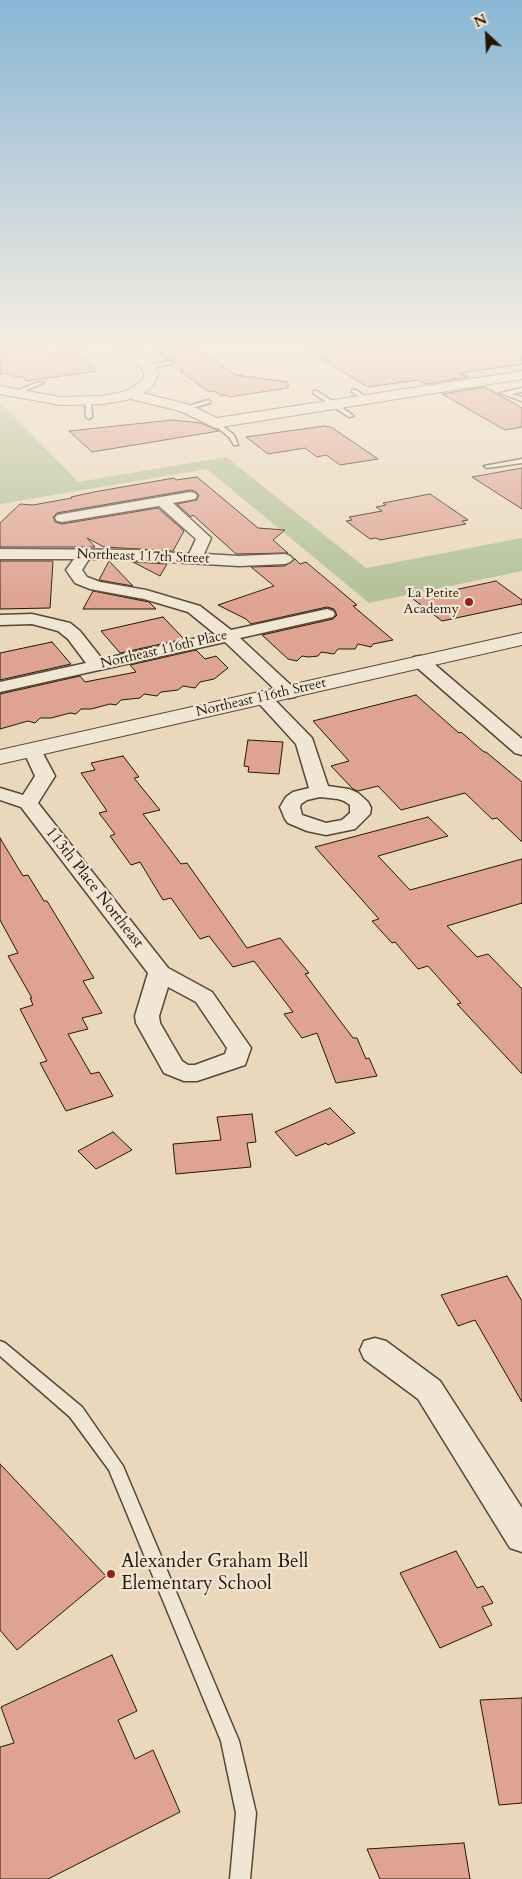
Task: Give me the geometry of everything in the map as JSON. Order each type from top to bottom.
[{"type":"street","points":[[62,518],[190,496]]},
{"type":"street","points":[[162,501],[204,538],[195,558]]},
{"type":"street","name":"Northeast 117th Street","points":[[0,554],[195,558],[239,561],[285,559]]},
{"type":"street","points":[[84,555],[74,570],[81,580],[96,586],[146,595],[194,609],[228,635],[289,692]]},
{"type":"street","name":"Northeast 116th Place","points":[[0,687],[327,614]]},
{"type":"street","points":[[0,620],[32,618],[64,627],[74,635],[98,666]]},
{"type":"street","name":"Northeast 116th Street","points":[[0,757],[522,639]]},
{"type":"street","points":[[420,661],[522,749]]},
{"type":"street","points":[[263,698],[305,742],[320,791]]},
{"type":"street","points":[[0,794],[28,803],[45,776],[32,750]]},
{"type":"street","name":"113th Place Northeast","points":[[28,803],[160,973],[204,998],[239,1048],[239,1055],[236,1059],[197,1073],[184,1073],[173,1066],[148,1023],[146,1016],[160,973]]},
{"type":"street","points":[[376,1350],[429,1390],[522,1537]]},
{"type":"lane","points":[[224,430],[232,436],[236,444]]},
{"type":"lane","points":[[487,466],[522,461]]},
{"type":"lane","points":[[0,1347],[76,1412],[115,1466],[230,1741],[246,1813],[243,1863],[240,1879]]},
{"type":"green space","points":[[0,430],[27,430],[78,482],[226,457],[366,568],[522,538],[522,571],[369,603],[207,469],[0,504]]},
{"type":"building","points":[[216,430],[219,431],[92,452],[69,431]]},
{"type":"building","points":[[298,430],[335,430],[378,459],[340,465],[326,455],[317,457],[305,448],[268,454],[246,437]]},
{"type":"building","points":[[522,468],[522,509],[472,477]]},
{"type":"building","points":[[197,477],[258,528],[285,530],[273,540],[288,553],[236,554],[193,515],[191,517],[177,504],[197,500],[199,495],[195,491],[190,490],[62,512],[57,513],[53,517],[55,522],[62,524],[158,508],[184,531],[173,551],[104,547],[87,538],[95,547],[0,547],[0,523],[20,504],[33,505],[174,478],[176,480]]},
{"type":"building","points":[[430,494],[468,520],[462,521],[466,524],[380,540],[376,538],[370,539],[346,521],[352,520],[349,517],[382,511],[376,507],[386,505],[383,503]]},
{"type":"building","points":[[295,559],[300,564],[306,562],[357,605],[353,606],[393,640],[373,644],[371,647],[358,644],[355,649],[338,649],[334,654],[321,652],[318,656],[302,656],[297,661],[288,659],[262,635],[333,619],[337,615],[334,609],[327,607],[251,624],[246,619],[218,605],[274,586],[251,567],[285,566]]},
{"type":"building","points":[[0,561],[53,561],[50,608],[0,609]]},
{"type":"building","points":[[109,561],[133,586],[99,580]]},
{"type":"building","points":[[133,562],[136,562],[167,564],[160,576]]},
{"type":"building","name":"La Petite Academy","points":[[496,581],[522,600],[522,604],[442,621],[413,599]]},
{"type":"building","points":[[93,591],[149,602],[156,609],[83,609]]},
{"type":"building","points":[[163,617],[184,639],[120,653],[101,631]]},
{"type":"building","points":[[52,642],[71,664],[0,680],[0,653]]},
{"type":"building","points":[[196,650],[205,659],[216,656],[228,668],[214,679],[200,682],[195,688],[183,686],[178,690],[161,692],[157,696],[144,694],[140,698],[121,700],[116,705],[110,704],[91,709],[81,709],[76,714],[70,713],[51,718],[40,718],[35,723],[28,721],[0,729],[0,694],[80,676],[85,682],[136,672],[130,665]]},
{"type":"building","points":[[416,695],[459,733],[461,732],[522,782],[522,842],[497,818],[492,819],[465,793],[401,810],[378,786],[358,791],[353,789],[331,766],[349,761],[313,721]]},
{"type":"building","points":[[248,740],[283,742],[279,774],[248,772],[249,767],[244,766]]},
{"type":"building","points":[[123,756],[139,777],[134,778],[160,810],[143,814],[181,864],[187,863],[247,948],[280,938],[309,973],[305,974],[353,1038],[357,1038],[366,1059],[369,1058],[377,1076],[336,1083],[317,1033],[302,1038],[284,1014],[293,1012],[254,961],[233,967],[209,936],[200,939],[171,898],[163,900],[140,862],[131,865],[110,836],[115,834],[99,813],[107,811],[81,773],[95,770],[91,763]]},
{"type":"building","points":[[428,817],[448,836],[378,856],[410,890],[522,859],[522,903],[447,926],[477,957],[488,954],[522,989],[522,1074],[457,1004],[461,1003],[428,966],[418,969],[395,942],[392,943],[372,921],[379,919],[315,847]]},
{"type":"building","points":[[0,838],[23,876],[28,875],[44,901],[47,901],[94,978],[83,981],[102,1013],[82,1018],[88,1029],[68,1034],[91,1074],[99,1072],[113,1096],[66,1111],[40,1063],[47,1061],[20,1009],[33,1005],[30,998],[32,998],[8,956],[18,953],[0,920]]},
{"type":"building","points":[[330,1108],[355,1133],[296,1156],[275,1132]]},
{"type":"building","points":[[252,1114],[256,1142],[247,1143],[251,1167],[176,1174],[173,1144],[221,1140],[217,1117]]},
{"type":"building","points":[[113,1132],[132,1150],[96,1169],[78,1151]]},
{"type":"building","points":[[507,1276],[522,1301],[522,1402],[475,1320],[458,1326],[441,1295]]},
{"type":"building","points":[[0,1464],[106,1576],[17,1650],[0,1630]]},
{"type":"building","points":[[456,1551],[477,1588],[483,1586],[493,1603],[482,1607],[492,1625],[440,1648],[400,1573]]},
{"type":"building","points":[[112,1655],[137,1711],[118,1720],[135,1759],[153,1750],[180,1812],[48,1879],[0,1879],[0,1747],[14,1743],[1,1707]]},
{"type":"building","points":[[522,1698],[522,1803],[499,1805],[480,1700]]},
{"type":"building","points":[[464,1843],[470,1879],[380,1879],[367,1849]]},
{"type":"place","name":"La Petite Academy","points":[[469,602]]},
{"type":"place","name":"Alexander Graham Bell Elementary School","points":[[111,1574]]}]
